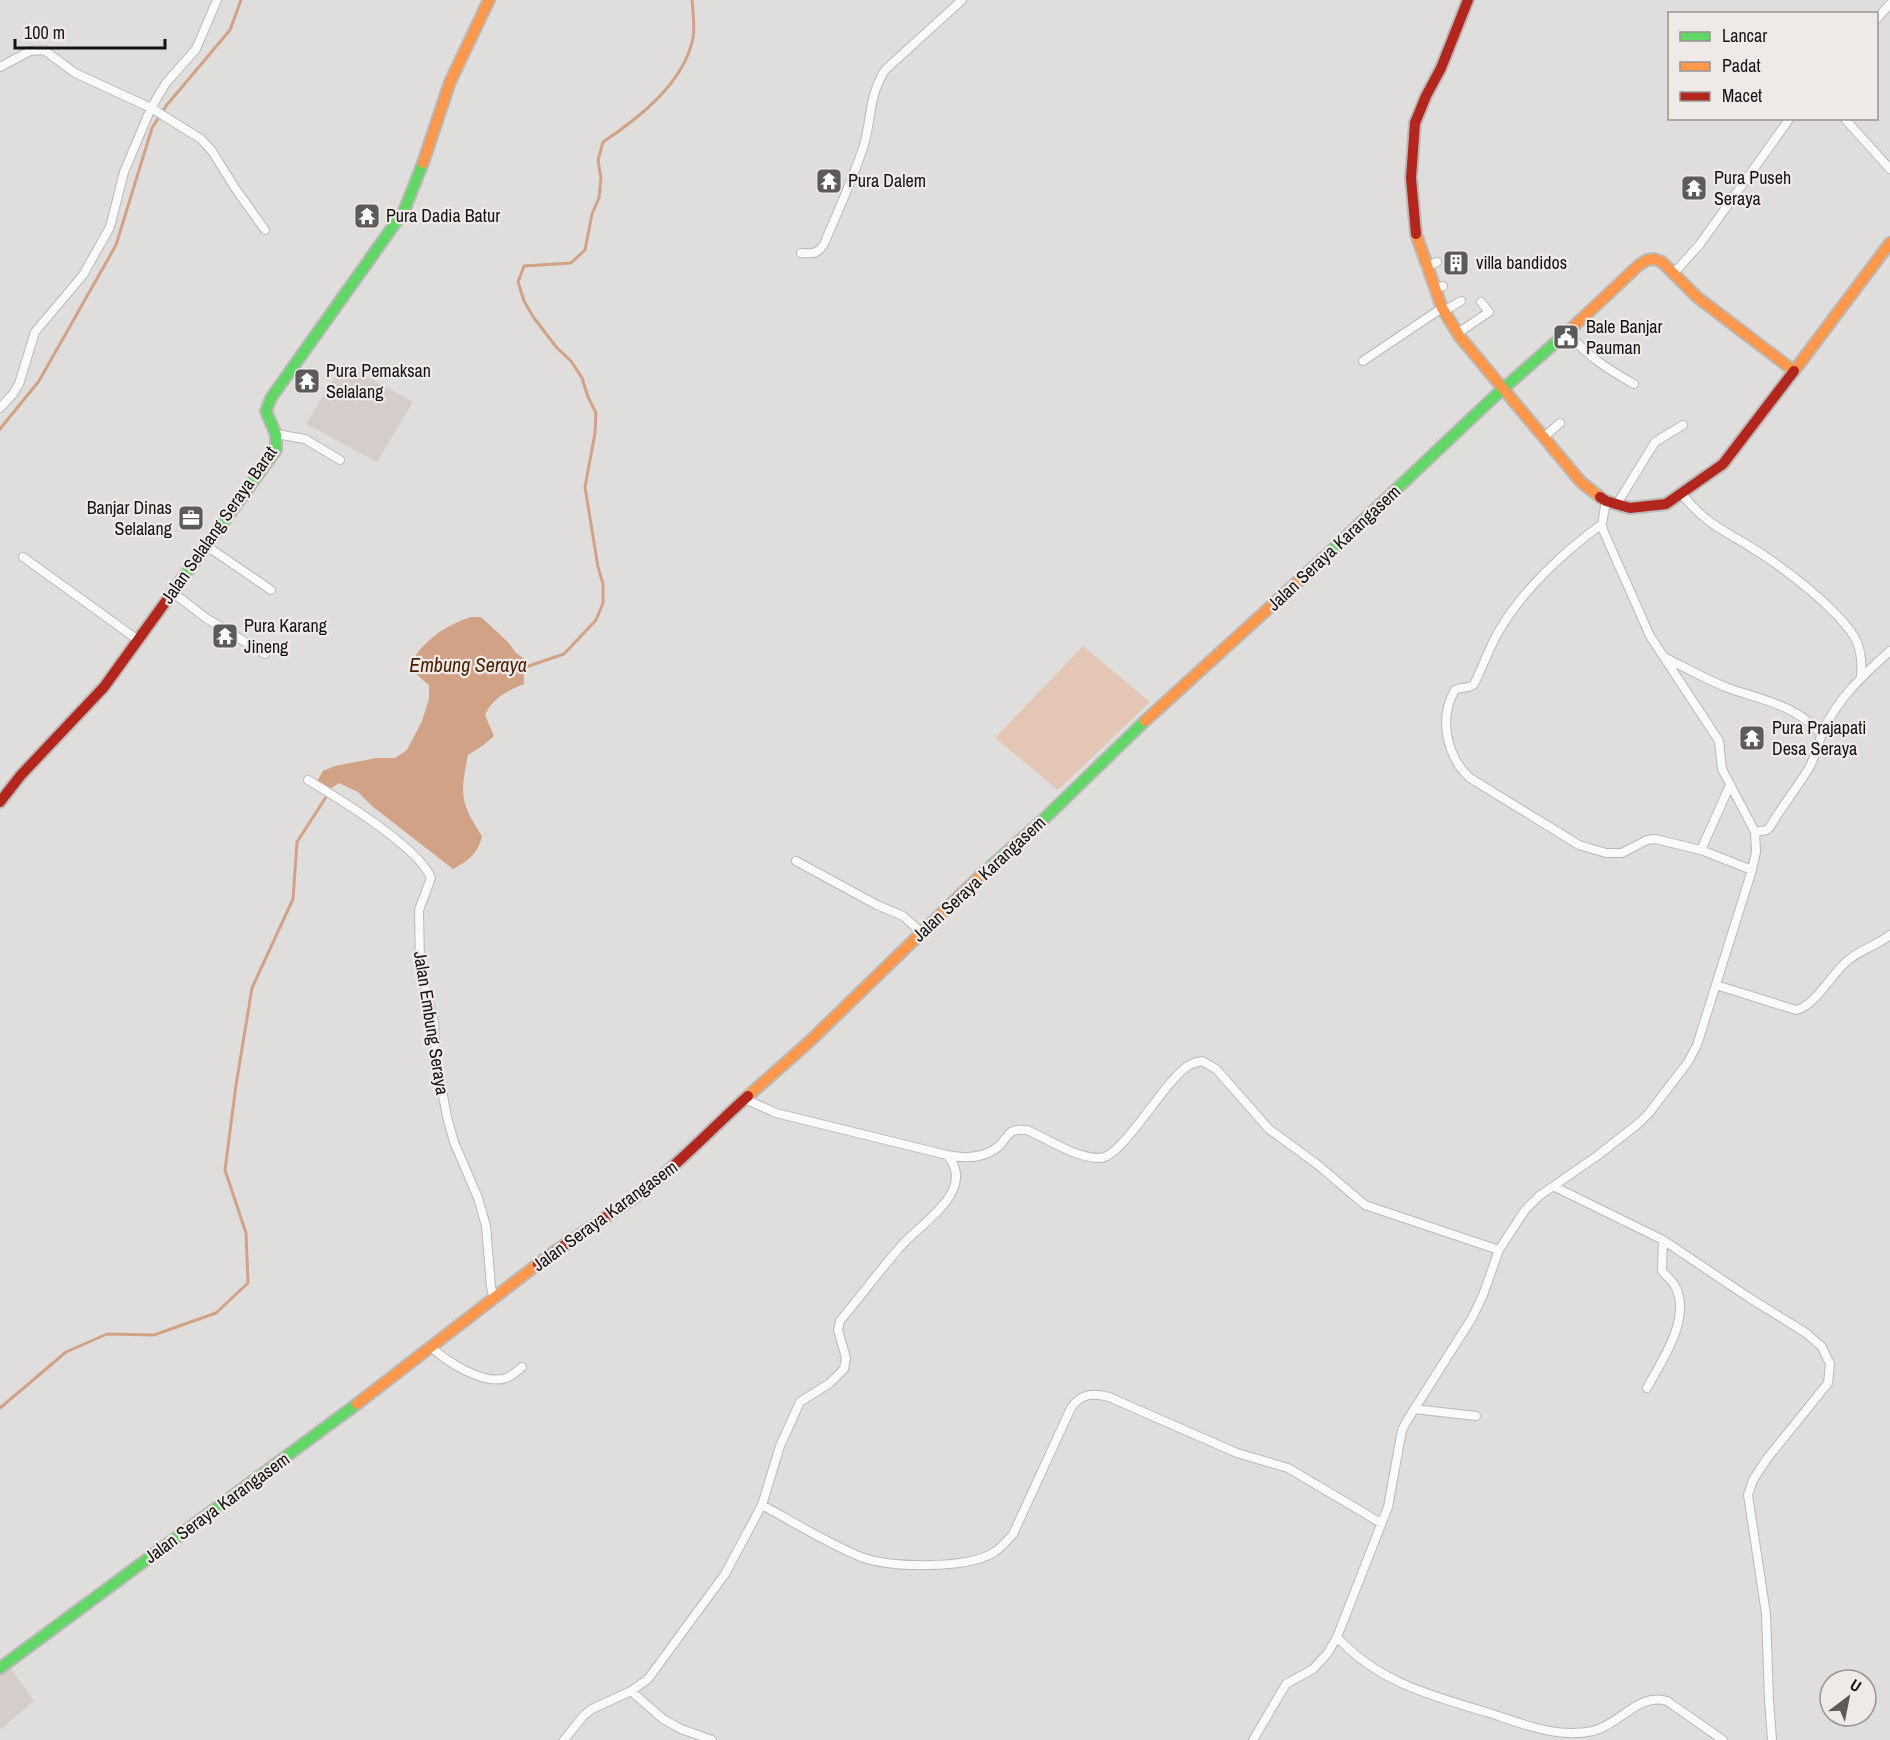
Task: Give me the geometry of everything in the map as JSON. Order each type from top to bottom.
[{"type":"street","points":[[0,408],[19,384],[35,332],[83,275],[110,227],[124,172],[151,108],[166,83],[196,49],[217,0]]},
{"type":"street","name":"Jalan Selalang Seraya Barat","points":[[0,802],[21,775],[104,687],[276,450],[278,442],[276,434],[266,411],[271,398],[404,211],[440,107],[462,54],[489,0]]},
{"type":"street","points":[[801,253],[813,254],[819,251],[824,244],[865,142],[871,100],[882,76],[903,52],[941,21],[962,0]]},
{"type":"street","points":[[1468,0],[1441,68],[1421,107],[1413,138],[1411,178],[1416,235],[1426,267],[1438,287],[1443,310],[1458,333],[1502,390],[1581,482],[1606,501],[1630,508],[1666,504],[1723,464],[1890,243]]},
{"type":"street","points":[[1878,18],[1890,4]]},
{"type":"street","points":[[0,67],[30,51],[44,50],[75,73],[151,108],[201,139],[212,151],[265,230]]},
{"type":"street","points":[[1674,273],[1700,244],[1789,120]]},
{"type":"street","points":[[1846,120],[1890,169]]},
{"type":"street","name":"Jalan Seraya Karangasem","points":[[0,1668],[291,1454],[569,1240],[622,1206],[663,1175],[809,1042],[921,932],[1095,771],[1128,737],[1640,265],[1647,260],[1654,259],[1662,262],[1697,297],[1794,371]]},
{"type":"street","points":[[1426,267],[1437,262]]},
{"type":"street","points":[[1363,361],[1461,301]]},
{"type":"street","points":[[1458,333],[1489,312],[1481,302]]},
{"type":"street","points":[[1568,332],[1580,346],[1603,365],[1634,384]]},
{"type":"street","points":[[1543,438],[1560,423]]},
{"type":"street","points":[[1617,504],[1655,442],[1683,424]]},
{"type":"street","points":[[276,434],[305,439],[340,460]]},
{"type":"street","points":[[1682,494],[1691,506],[1711,524],[1777,564],[1841,621],[1859,646],[1861,676]]},
{"type":"street","points":[[1253,1740],[1286,1684],[1313,1669],[1327,1654],[1337,1637],[1390,1499],[1402,1430],[1475,1311],[1489,1281],[1498,1250],[1514,1225],[1532,1202],[1597,1156],[1649,1113],[1693,1053],[1752,870],[1756,852],[1755,832],[1722,769],[1719,741],[1642,621],[1602,524],[1606,501]]},
{"type":"street","points":[[1602,524],[1557,562],[1510,614],[1489,650],[1474,684],[1469,688],[1461,687],[1455,690],[1445,721],[1448,738],[1464,772],[1470,778],[1579,845],[1606,853],[1622,853],[1647,840],[1655,839],[1701,850],[1752,870]]},
{"type":"street","points":[[206,545],[271,590]]},
{"type":"street","points":[[23,557],[138,640]]},
{"type":"street","points":[[172,592],[206,618],[266,654]]},
{"type":"street","points":[[1755,832],[1767,830],[1770,827],[1809,767],[1822,735],[1844,697],[1861,676],[1890,651]]},
{"type":"street","points":[[1664,657],[1717,683],[1785,706],[1804,718],[1822,735]]},
{"type":"street","name":"Jalan Embung Seraya","points":[[308,780],[377,825],[413,853],[427,868],[431,878],[419,910],[420,966],[434,1022],[436,1058],[447,1117],[454,1142],[478,1198],[486,1226],[494,1299]]},
{"type":"street","points":[[1701,850],[1730,785]]},
{"type":"street","points":[[796,861],[903,916],[921,932]]},
{"type":"street","points":[[1716,985],[1796,1010],[1802,1009],[1812,1001],[1848,960],[1890,935]]},
{"type":"street","points":[[745,1099],[776,1113],[968,1159],[997,1147],[1012,1131],[1021,1130],[1027,1130],[1080,1154],[1103,1158],[1110,1156],[1124,1142],[1145,1113],[1179,1074],[1188,1066],[1202,1061],[1216,1069],[1269,1129],[1318,1165],[1365,1205],[1374,1210],[1498,1250]]},
{"type":"street","points":[[564,1740],[592,1708],[641,1686],[657,1668],[725,1575],[762,1505],[780,1446],[800,1402],[830,1383],[844,1369],[846,1358],[839,1337],[840,1322],[902,1246],[943,1207],[950,1195],[956,1172],[954,1162],[947,1155]]},
{"type":"street","points":[[1555,1187],[1663,1240],[1806,1333],[1822,1347],[1830,1364],[1828,1383],[1766,1460],[1753,1480],[1748,1495],[1767,1621],[1772,1740]]},
{"type":"street","points":[[1647,1388],[1674,1333],[1680,1305],[1676,1286],[1662,1271],[1663,1240]]},
{"type":"street","points":[[431,1347],[451,1363],[484,1377],[503,1379],[522,1367]]},
{"type":"street","points":[[762,1505],[870,1560],[943,1564],[981,1558],[999,1548],[1013,1534],[1071,1408],[1082,1396],[1095,1394],[1109,1397],[1237,1453],[1288,1468],[1381,1524]]},
{"type":"street","points":[[1414,1409],[1476,1416]]},
{"type":"street","points":[[1337,1637],[1367,1663],[1419,1692],[1541,1730],[1566,1733],[1595,1730],[1638,1705],[1658,1698],[1667,1701],[1723,1740]]},
{"type":"street","points":[[631,1691],[663,1719],[681,1729],[712,1740]]},
{"type":"shaded area","points":[[343,363],[413,402],[377,462],[306,424]]},
{"type":"shaded area","points":[[1083,646],[1150,702],[1058,790],[995,738]]},
{"type":"shaded area","points":[[7,1663],[34,1701],[0,1730],[0,1668]]},
{"type":"water","name":"Embung Seraya","points":[[471,617],[481,617],[523,658],[524,684],[506,692],[492,704],[485,715],[494,736],[468,755],[464,797],[469,814],[482,836],[472,856],[453,869],[372,806],[358,792],[339,783],[327,791],[316,783],[323,771],[335,766],[376,758],[395,758],[407,750],[422,721],[429,699],[429,685],[416,674],[415,656],[440,632]]},
{"type":"waterway","points":[[0,429],[39,381],[116,245],[152,128],[166,106],[230,30],[241,0]]},
{"type":"waterway","points":[[523,668],[564,654],[596,620],[603,603],[603,584],[598,567],[585,487],[595,433],[596,413],[582,378],[571,361],[557,348],[534,318],[524,301],[518,282],[524,266],[571,263],[585,250],[592,214],[599,198],[601,179],[598,160],[603,142],[631,122],[658,98],[680,70],[693,38],[692,0]]},
{"type":"waterway","points":[[0,1408],[66,1352],[107,1334],[154,1335],[216,1313],[248,1283],[246,1233],[225,1170],[236,1085],[252,988],[293,899],[297,842],[328,794]]},
{"type":"traffic: fast","points":[[182,579],[276,450],[276,435],[266,411],[271,398],[404,211],[423,163]]},
{"type":"traffic: fast","points":[[1314,567],[1495,396],[1573,327]]},
{"type":"traffic: fast","points":[[979,877],[1044,819],[1145,721]]},
{"type":"traffic: fast","points":[[0,1668],[357,1404]]},
{"type":"traffic: slow","points":[[423,163],[450,82],[489,0]]},
{"type":"traffic: slow","points":[[1416,234],[1442,308],[1460,337],[1581,482],[1600,497]]},
{"type":"traffic: slow","points":[[1573,327],[1639,265],[1654,259],[1662,262],[1697,297],[1794,371],[1890,243]]},
{"type":"traffic: slow","points":[[1145,721],[1314,567]]},
{"type":"traffic: slow","points":[[748,1096],[809,1042],[979,877]]},
{"type":"traffic: slow","points":[[357,1404],[538,1264]]},
{"type":"traffic: jam","points":[[1416,234],[1411,178],[1415,123],[1441,68],[1468,0]]},
{"type":"traffic: jam","points":[[1600,497],[1630,508],[1666,504],[1723,464],[1794,371]]},
{"type":"traffic: jam","points":[[0,802],[21,775],[104,687],[182,579]]},
{"type":"traffic: jam","points":[[538,1264],[648,1187],[748,1096]]},
{"type":"place","name":"Pura Dalem","points":[[829,181]]},
{"type":"place","name":"Pura Puseh Seraya","points":[[1694,188]]},
{"type":"place","name":"Pura Dadia Batur","points":[[367,216]]},
{"type":"place","name":"villa bandidos","points":[[1456,263]]},
{"type":"place","name":"Bale Banjar Pauman","points":[[1566,337]]},
{"type":"place","name":"Pura Pemaksan Selalang","points":[[307,381]]},
{"type":"place","name":"Banjar Dinas Selalang","points":[[191,518]]},
{"type":"place","name":"Pura Karang Jineng","points":[[225,636]]},
{"type":"place","name":"Pura Prajapati Desa Seraya","points":[[1752,738]]}]
